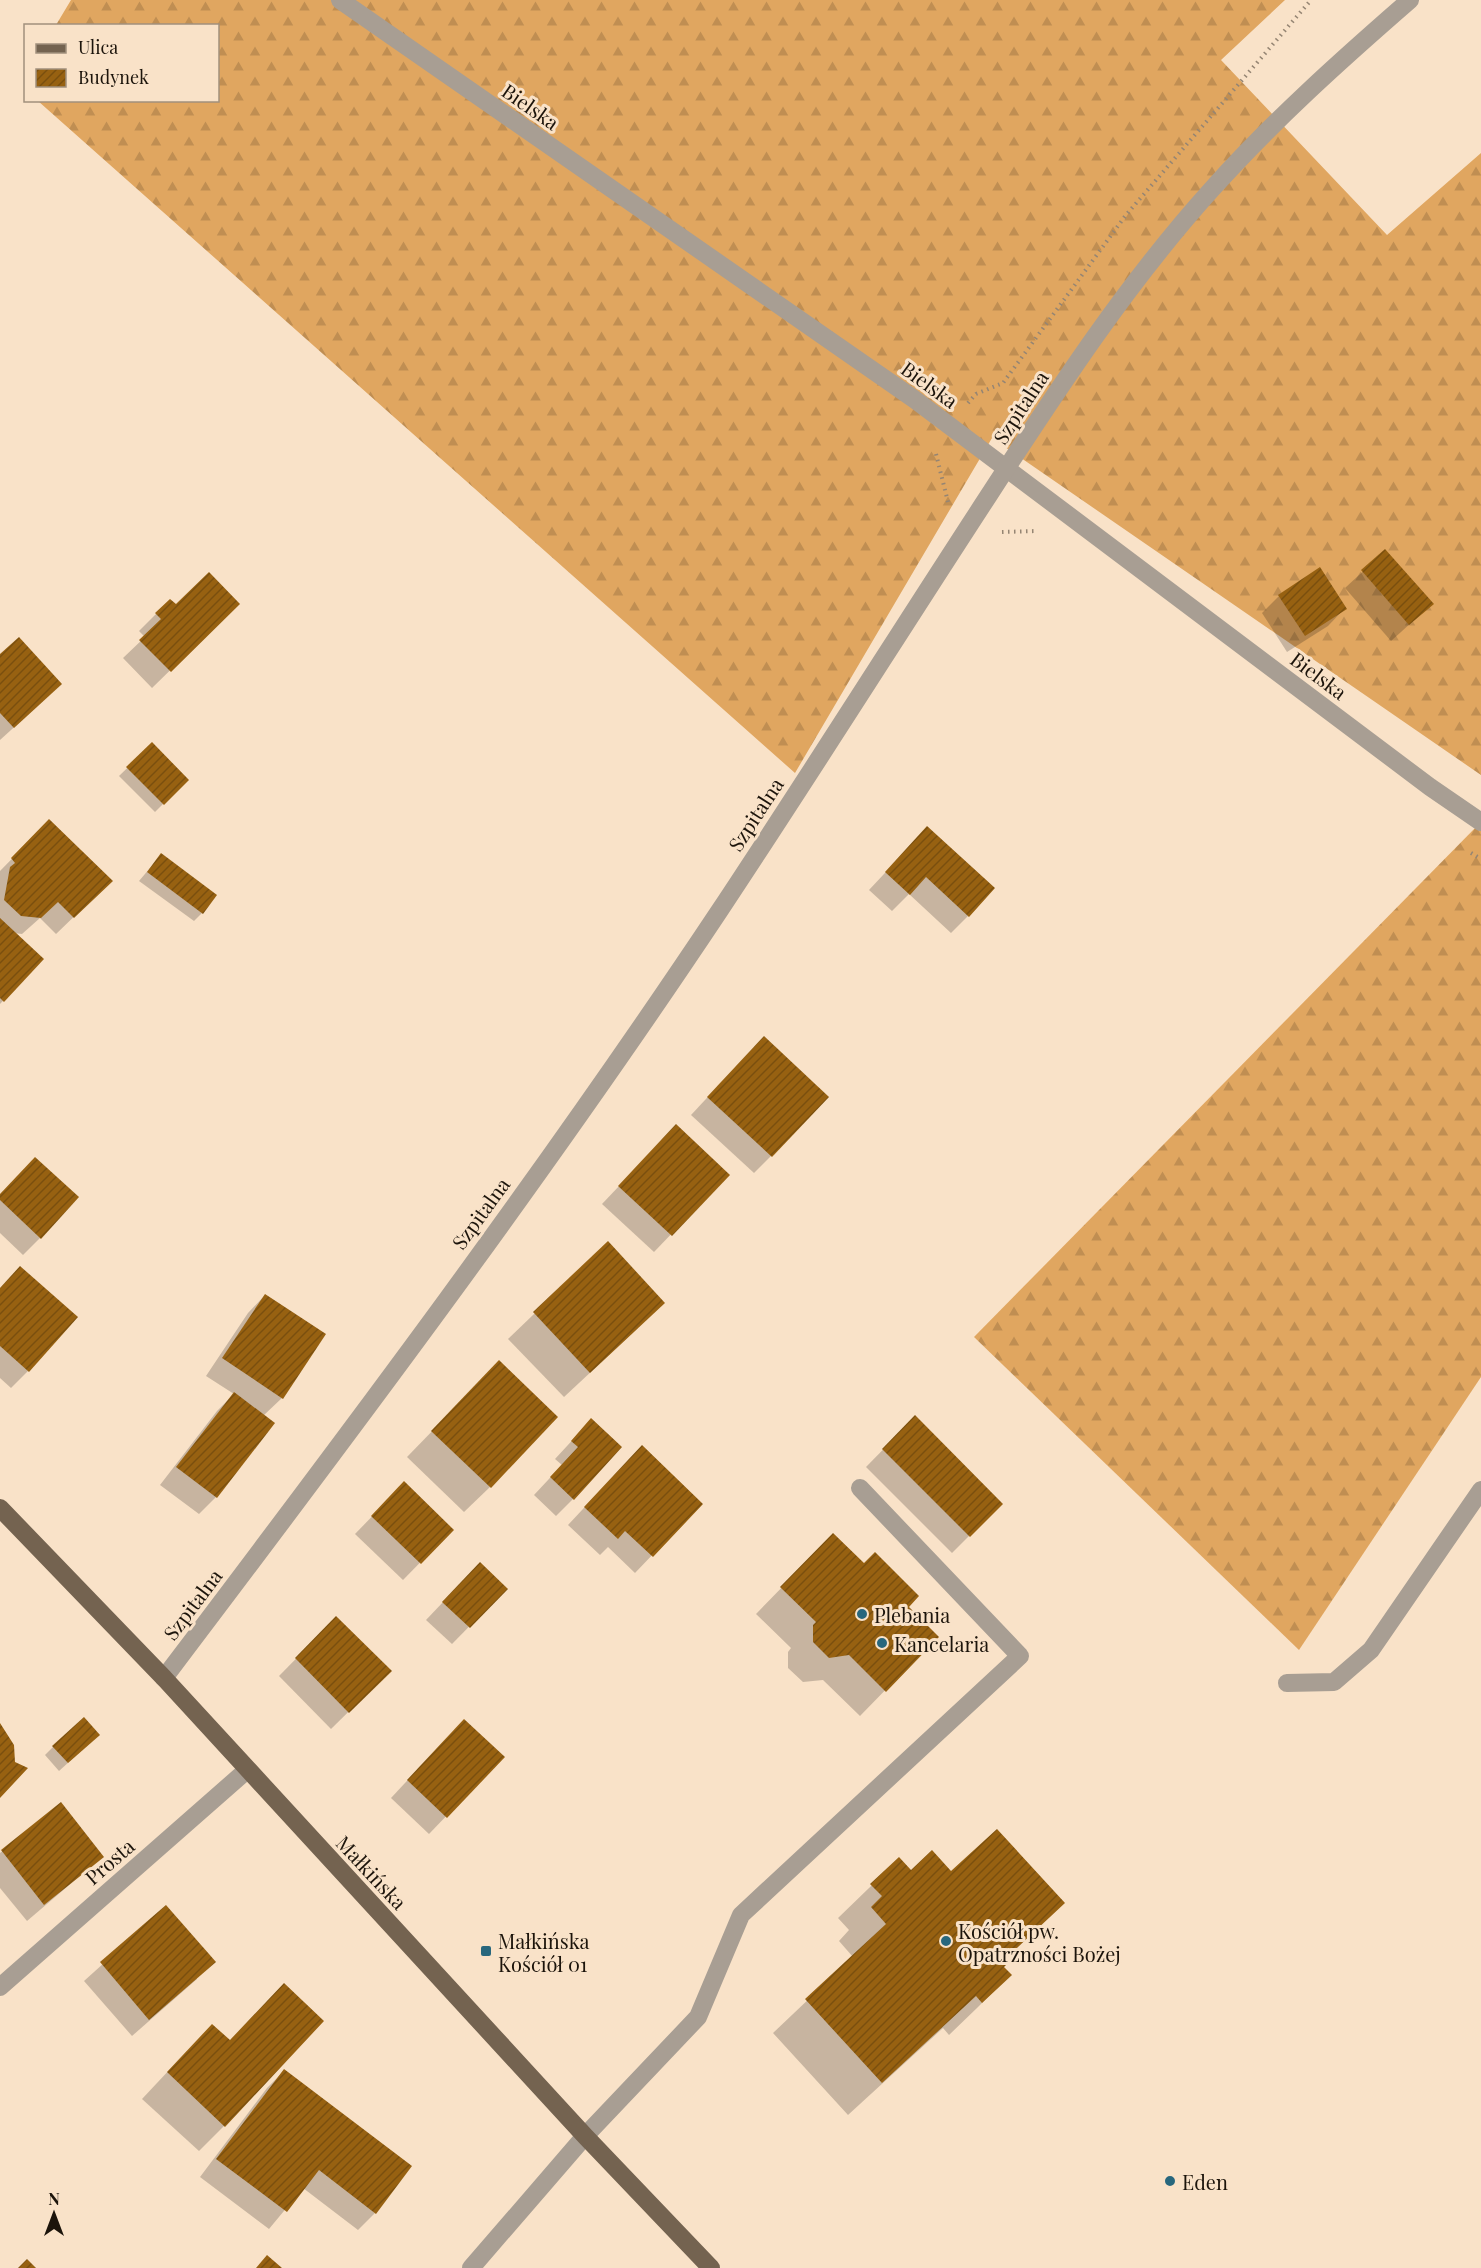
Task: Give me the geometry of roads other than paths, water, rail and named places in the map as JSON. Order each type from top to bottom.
[{"type":"main road","name":"Małkińska","points":[[0,1508],[164,1678],[585,2136],[711,2268]]},
{"type":"street","name":"Bielska","points":[[340,0],[914,399],[1430,787],[1481,822]]},
{"type":"street","name":"Szpitalna","points":[[164,1678],[295,1504],[611,1071],[721,909],[1007,468],[1121,300],[1209,192],[1273,123],[1410,0]]},
{"type":"street","points":[[471,2268],[585,2136],[698,2017],[741,1915],[1020,1656],[860,1488]]},
{"type":"street","points":[[1287,1683],[1334,1682],[1371,1650],[1481,1490]]},
{"type":"street","name":"Prosta","points":[[0,1987],[247,1770]]},
{"type":"place","name":"Plebania","points":[[862,1614]]},
{"type":"place","name":"Kancelaria","points":[[882,1643]]},
{"type":"place","name":"Kościół pw. Opatrzności Bożej","points":[[946,1941]]},
{"type":"place","name":"Małkińska Kościół 01","points":[[486,1951]]},
{"type":"place","name":"Eden","points":[[1170,2181]]}]
